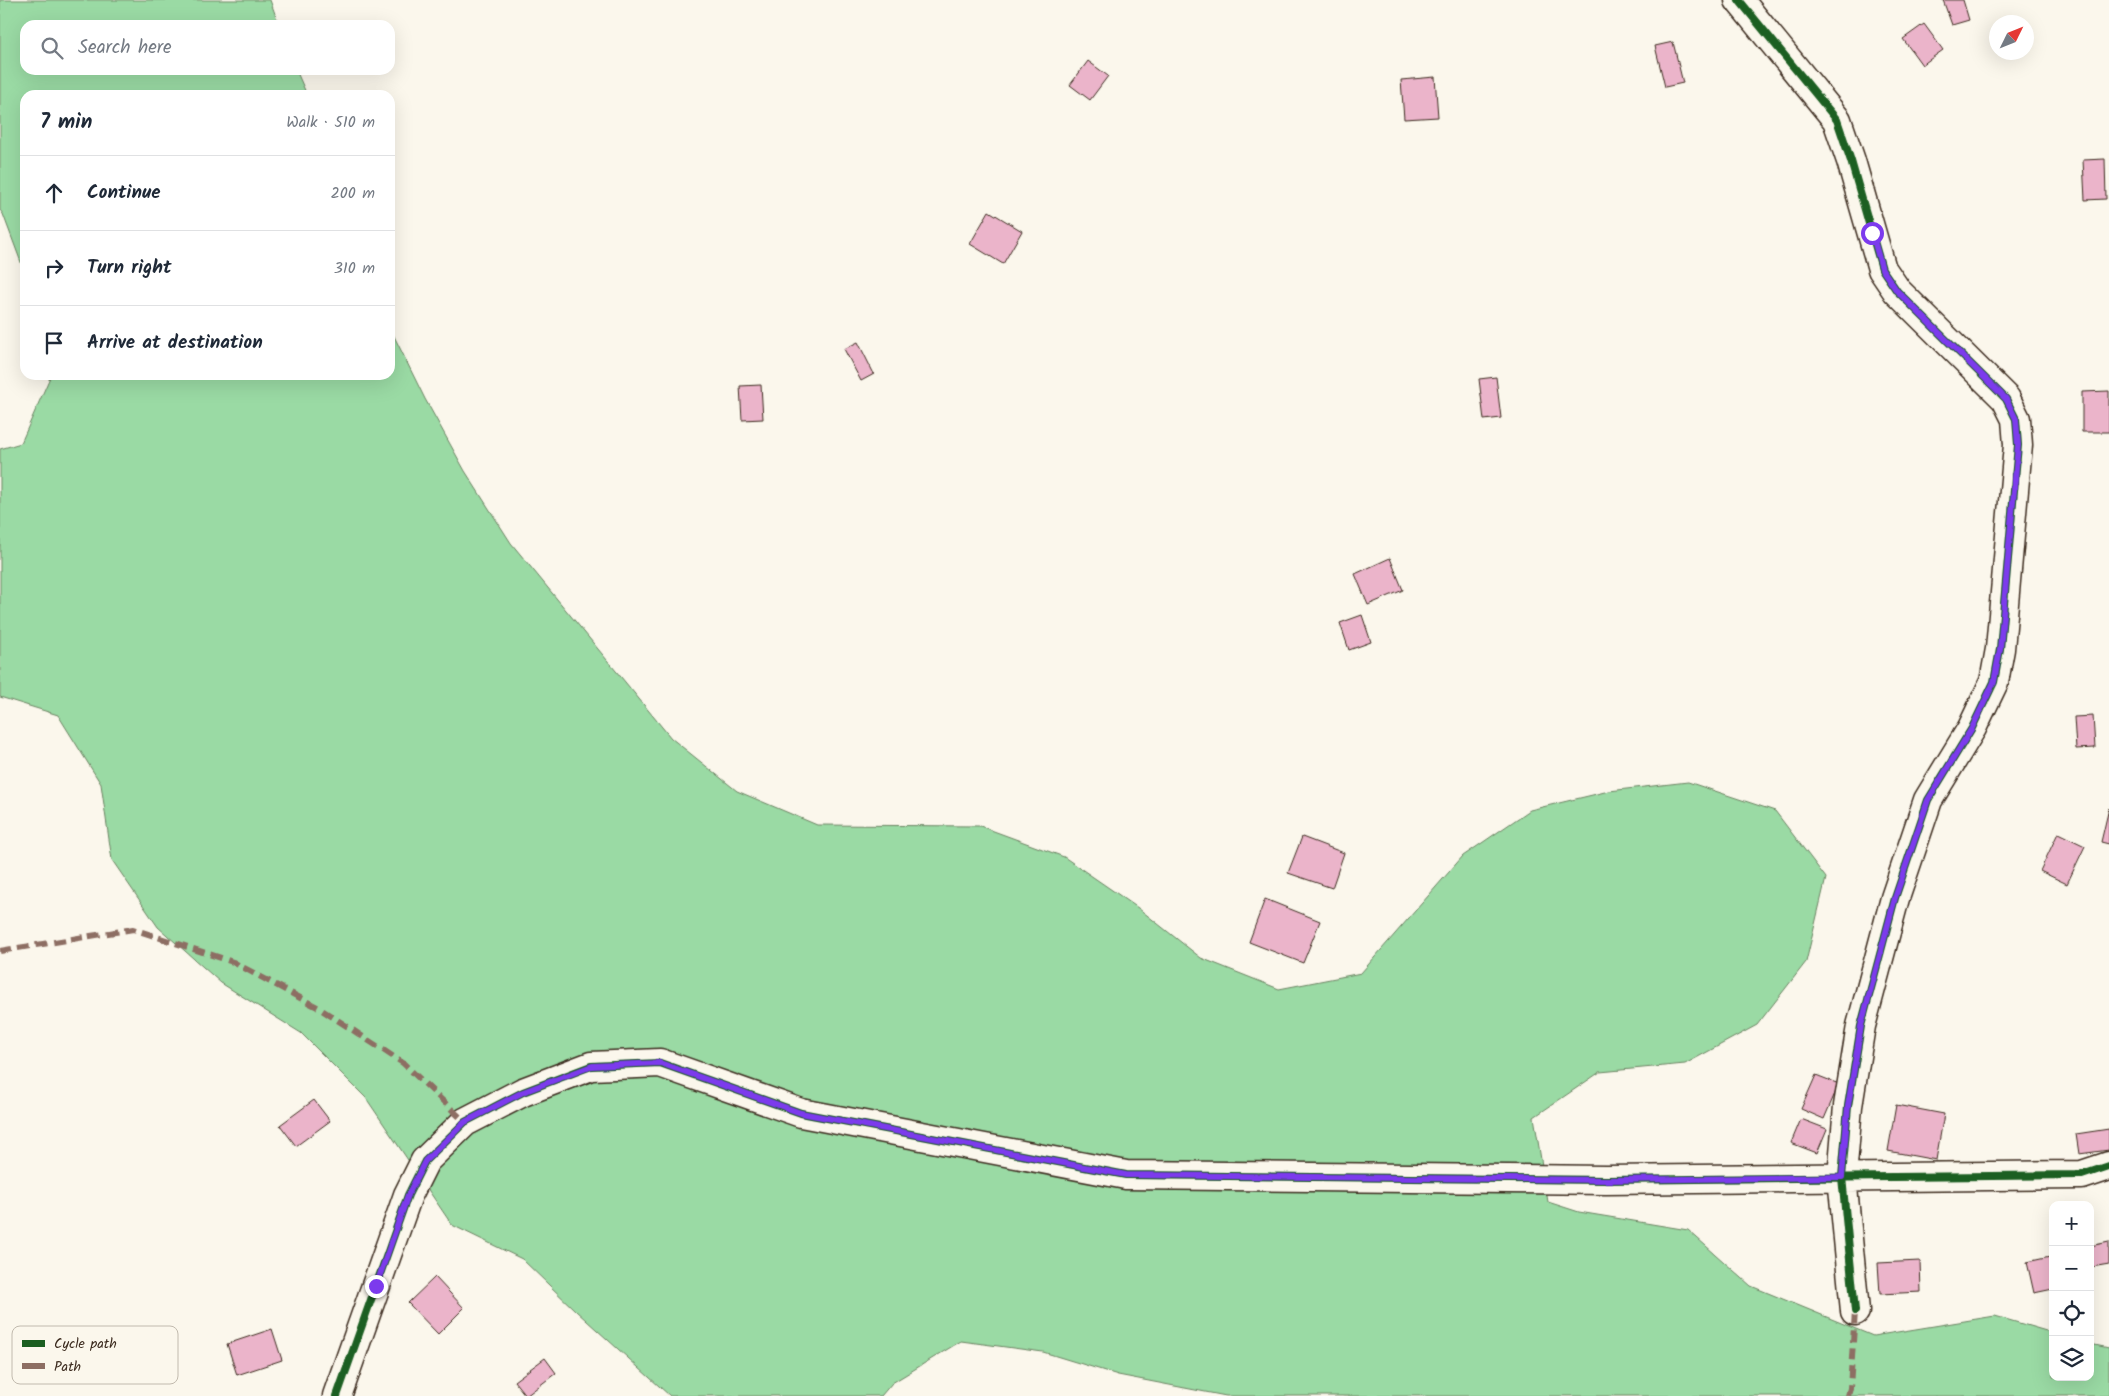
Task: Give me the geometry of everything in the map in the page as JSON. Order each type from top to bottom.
[{"type":"street","points":[[1739,0],[1837,120],[1882,269],[1897,291],[2006,399],[2016,419],[2018,445],[2000,649],[1994,682],[1972,728],[1928,800],[1895,898],[1861,1026],[1848,1106],[1842,1177],[1855,1312]]},
{"type":"street","points":[[337,1396],[408,1195],[425,1161],[465,1122],[523,1092],[592,1066],[660,1063],[801,1113],[1126,1175],[1606,1180],[2082,1175],[2109,1166]]},
{"type":"green space","points":[[0,0],[270,0],[277,20],[20,20],[20,75],[298,75],[305,90],[20,90],[20,260],[0,210]]},
{"type":"green space","points":[[395,338],[425,399],[465,471],[511,543],[671,738],[737,791],[817,825],[980,826],[1064,857],[1138,908],[1201,958],[1279,989],[1361,973],[1463,856],[1530,810],[1609,791],[1688,782],[1775,811],[1826,878],[1806,962],[1757,1025],[1685,1064],[1600,1072],[1534,1117],[1548,1202],[1579,1212],[1688,1230],[1751,1286],[1873,1336],[1995,1316],[2049,1332],[2049,1381],[2094,1381],[2094,1345],[2109,1348],[2109,1396],[1226,1396],[1118,1375],[1043,1352],[961,1341],[892,1383],[881,1396],[670,1396],[522,1259],[452,1225],[366,1098],[301,1033],[221,983],[158,927],[112,860],[101,784],[58,715],[0,697],[0,449],[21,443],[49,380],[395,380]]},
{"type":"building","points":[[1943,0],[1963,0],[1969,20],[1952,25]]},
{"type":"building","points":[[1924,24],[1943,50],[1922,65],[1903,39]]},
{"type":"building","points":[[1673,42],[1683,83],[1665,87],[1655,46]]},
{"type":"building","points":[[1088,61],[1108,76],[1090,100],[1070,85]]},
{"type":"building","points":[[1435,77],[1438,117],[1404,119],[1401,80]]},
{"type":"building","points":[[2105,159],[2106,199],[2085,200],[2083,160]]},
{"type":"building","points":[[989,211],[1022,231],[1003,264],[970,244]]},
{"type":"building","points":[[858,342],[874,374],[861,381],[844,349]]},
{"type":"building","points":[[1496,377],[1501,418],[1484,420],[1479,379]]},
{"type":"building","points":[[761,385],[763,419],[742,420],[740,386]]},
{"type":"building","points":[[2109,391],[2109,432],[2082,432],[2082,392]]},
{"type":"building","points":[[1390,558],[1403,590],[1368,605],[1355,574]]},
{"type":"building","points":[[1362,615],[1371,642],[1349,650],[1340,623]]},
{"type":"building","points":[[2093,716],[2095,748],[2076,749],[2074,717]]},
{"type":"building","points":[[2109,808],[2109,844],[2101,842]]},
{"type":"building","points":[[2058,833],[2085,846],[2067,884],[2040,871]]},
{"type":"building","points":[[1302,837],[1344,853],[1332,888],[1288,873]]},
{"type":"building","points":[[1265,899],[1320,921],[1303,963],[1249,942]]},
{"type":"building","points":[[1816,1075],[1839,1084],[1824,1119],[1801,1109]]},
{"type":"building","points":[[314,1100],[330,1121],[296,1146],[280,1125]]},
{"type":"building","points":[[1896,1105],[1944,1114],[1936,1160],[1888,1151]]},
{"type":"building","points":[[1801,1119],[1827,1129],[1817,1153],[1791,1143]]},
{"type":"building","points":[[2109,1129],[2109,1150],[2079,1154],[2076,1134]]},
{"type":"building","points":[[2109,1242],[2109,1264],[2094,1267],[2094,1245]]},
{"type":"building","points":[[2049,1257],[2049,1290],[2034,1293],[2027,1262]]},
{"type":"building","points":[[1920,1261],[1921,1292],[1880,1294],[1878,1263]]},
{"type":"building","points":[[435,1277],[464,1308],[438,1334],[408,1303]]},
{"type":"building","points":[[272,1329],[282,1360],[237,1375],[227,1344]]},
{"type":"building","points":[[545,1358],[556,1373],[526,1396],[514,1381]]},
{"type":"marked path","points":[[0,951],[133,929],[233,962],[319,1008],[403,1063],[465,1122]]},
{"type":"marked path","points":[[1848,1396],[1855,1311]]},
{"type":"cycle path","points":[[1739,0],[1837,120],[1851,161],[1882,269],[1897,291],[2006,399],[2016,419],[2018,445],[2000,649],[1994,682],[1972,728],[1928,800],[1895,898],[1861,1026],[1848,1106],[1842,1177],[1855,1311]]},
{"type":"cycle path","points":[[337,1396],[408,1195],[425,1161],[465,1122],[523,1092],[591,1066],[660,1063],[801,1113],[1126,1175],[1606,1180],[2082,1175],[2109,1166]]},
{"type":"route","points":[[376,1286],[408,1195],[425,1161],[465,1122],[523,1092],[592,1066],[660,1063],[801,1113],[1126,1175],[1606,1180],[1842,1177],[1848,1106],[1861,1026],[1895,898],[1928,800],[1972,728],[1994,682],[2000,649],[2018,445],[2016,419],[2006,399],[1897,291],[1882,269],[1872,233]]}]
